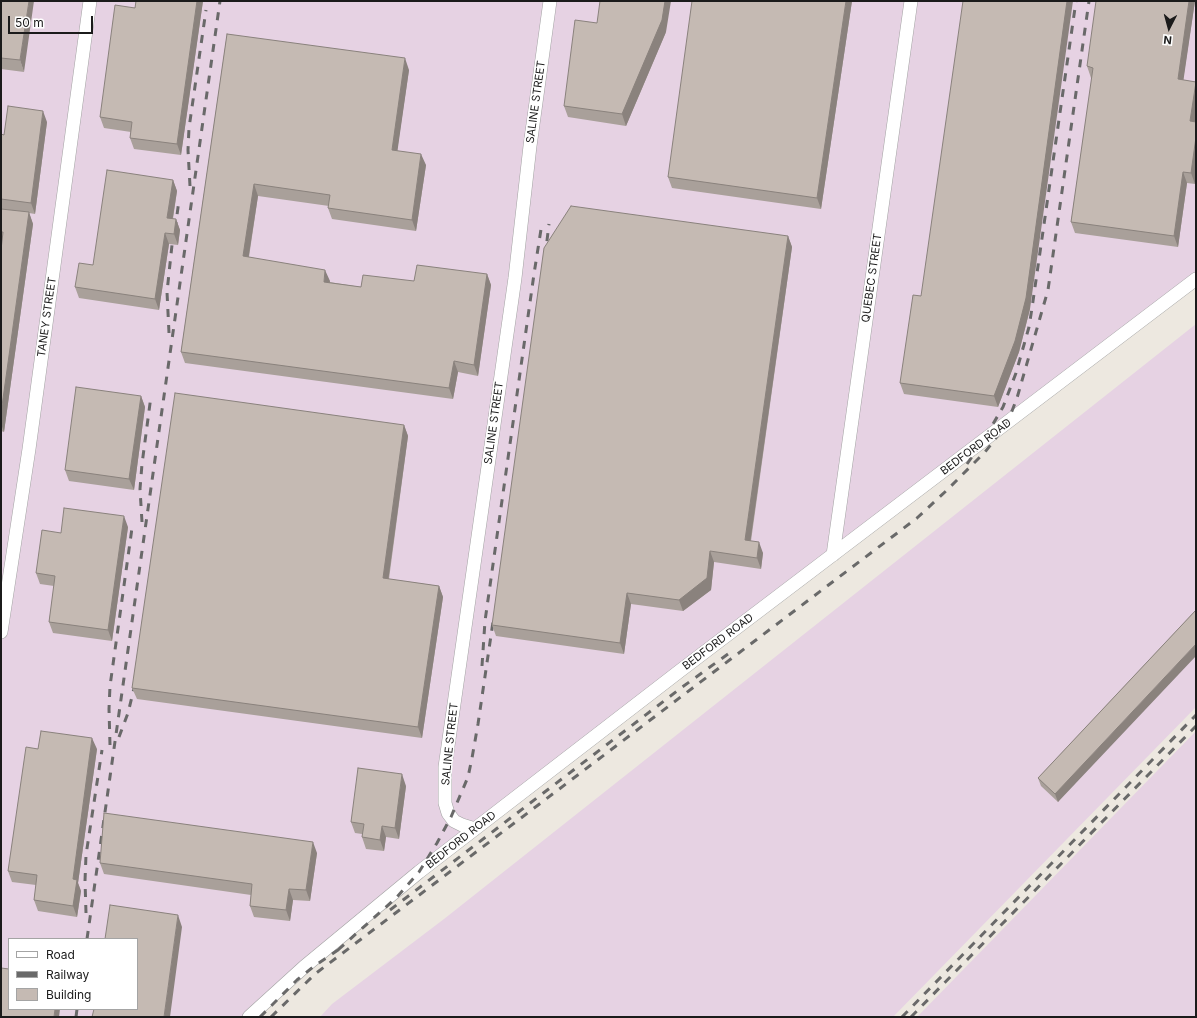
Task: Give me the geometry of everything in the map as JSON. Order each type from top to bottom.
[{"type":"street","name":"TANEY STREET","points":[[1,632],[29,449],[90,1]]},
{"type":"street","name":"SALINE STREET","points":[[475,829],[454,821],[448,813],[445,798],[445,767],[515,278],[530,146],[550,1]]},
{"type":"street","name":"QUEBEC STREET","points":[[833,555],[911,1]]},
{"type":"street","name":"BEDFORD ROAD","points":[[249,1017],[332,943],[419,872],[675,675],[1196,279]]},
{"type":"shaded area","points":[[1,1],[1196,1],[1196,281],[419,872],[250,1017],[1,1017]]},
{"type":"shaded area","points":[[1196,324],[1196,707],[893,1017],[320,1017],[332,1004],[444,919]]},
{"type":"shaded area","points":[[1196,731],[1196,1017],[917,1017]]},
{"type":"building","points":[[1,1],[29,1],[20,60],[1,58]]},
{"type":"building","points":[[136,1],[197,1],[177,144],[130,138],[132,122],[100,117],[115,5],[135,8]]},
{"type":"building","points":[[600,1],[665,1],[662,20],[622,114],[564,106],[575,20],[597,23]]},
{"type":"building","points":[[692,1],[846,1],[817,198],[668,177]]},
{"type":"building","points":[[963,1],[1067,1],[1026,298],[1015,341],[994,396],[900,383],[913,295],[921,296]]},
{"type":"building","points":[[1096,1],[1189,1],[1178,79],[1196,82],[1190,121],[1196,122],[1196,137],[1191,173],[1183,172],[1174,236],[1071,222],[1093,68],[1087,66]]},
{"type":"building","points":[[227,34],[405,58],[392,150],[421,154],[412,220],[328,208],[330,195],[254,184],[243,256],[325,270],[324,282],[361,287],[363,275],[414,281],[417,265],[487,274],[474,365],[454,361],[449,388],[181,352]]},
{"type":"building","points":[[8,106],[43,111],[31,203],[1,199],[1,134],[4,135]]},
{"type":"building","points":[[107,170],[173,180],[167,218],[176,219],[174,234],[165,233],[155,299],[75,287],[79,263],[93,265]]},
{"type":"building","points":[[571,206],[788,236],[745,540],[759,542],[757,558],[710,551],[707,578],[679,600],[627,593],[620,643],[492,625],[544,248]]},
{"type":"building","points":[[1,209],[29,212],[1,413],[1,250],[3,232],[1,232]]},
{"type":"building","points":[[76,387],[141,396],[129,479],[65,470]]},
{"type":"building","points":[[175,393],[404,425],[383,578],[439,586],[418,727],[132,688]]},
{"type":"building","points":[[64,508],[124,516],[108,630],[49,622],[55,576],[36,573],[42,530],[61,533]]},
{"type":"building","points":[[1196,610],[1196,644],[1055,794],[1038,778]]},
{"type":"building","points":[[41,731],[92,738],[73,879],[77,880],[73,906],[34,900],[37,875],[8,871],[26,747],[38,749]]},
{"type":"building","points":[[358,768],[402,774],[395,828],[382,826],[380,840],[362,837],[364,824],[351,822]]},
{"type":"building","points":[[104,813],[313,842],[306,890],[289,889],[286,910],[250,906],[252,884],[100,863]]},
{"type":"building","points":[[110,905],[178,915],[164,1017],[92,1017],[94,1010],[138,1010],[138,938],[105,938]]},
{"type":"building","points":[[1,968],[8,969],[8,1010],[55,1010],[54,1017],[1,1017]]},
{"type":"railway","points":[[87,938],[220,1]]},
{"type":"railway","points":[[967,464],[983,441],[1003,407],[1016,373],[1029,327],[1076,1]]},
{"type":"railway","points":[[271,1017],[315,974],[917,518],[985,452],[1005,425],[1012,411],[1048,290],[1089,1]]},
{"type":"railway","points":[[190,186],[188,150],[189,128],[206,10]]},
{"type":"railway","points":[[175,230],[179,200]]},
{"type":"railway","points":[[482,666],[485,621],[542,223]]},
{"type":"railway","points":[[545,257],[549,224]]},
{"type":"railway","points":[[169,333],[167,292],[172,245]]},
{"type":"railway","points":[[142,522],[140,489],[151,396]]},
{"type":"railway","points":[[110,745],[110,686],[132,528]]},
{"type":"railway","points":[[338,950],[396,898],[419,872],[451,817],[468,777],[478,724],[494,615]]},
{"type":"railway","points":[[390,910],[681,688],[728,654]]},
{"type":"railway","points":[[119,737],[128,713],[136,680]]},
{"type":"railway","points":[[902,1017],[1196,715]]},
{"type":"railway","points":[[911,1017],[1196,726]]},
{"type":"railway","points":[[86,913],[86,855],[102,750]]},
{"type":"railway","points":[[260,1017],[297,980],[341,948]]},
{"type":"railway","points":[[76,1017],[77,1010]]}]
